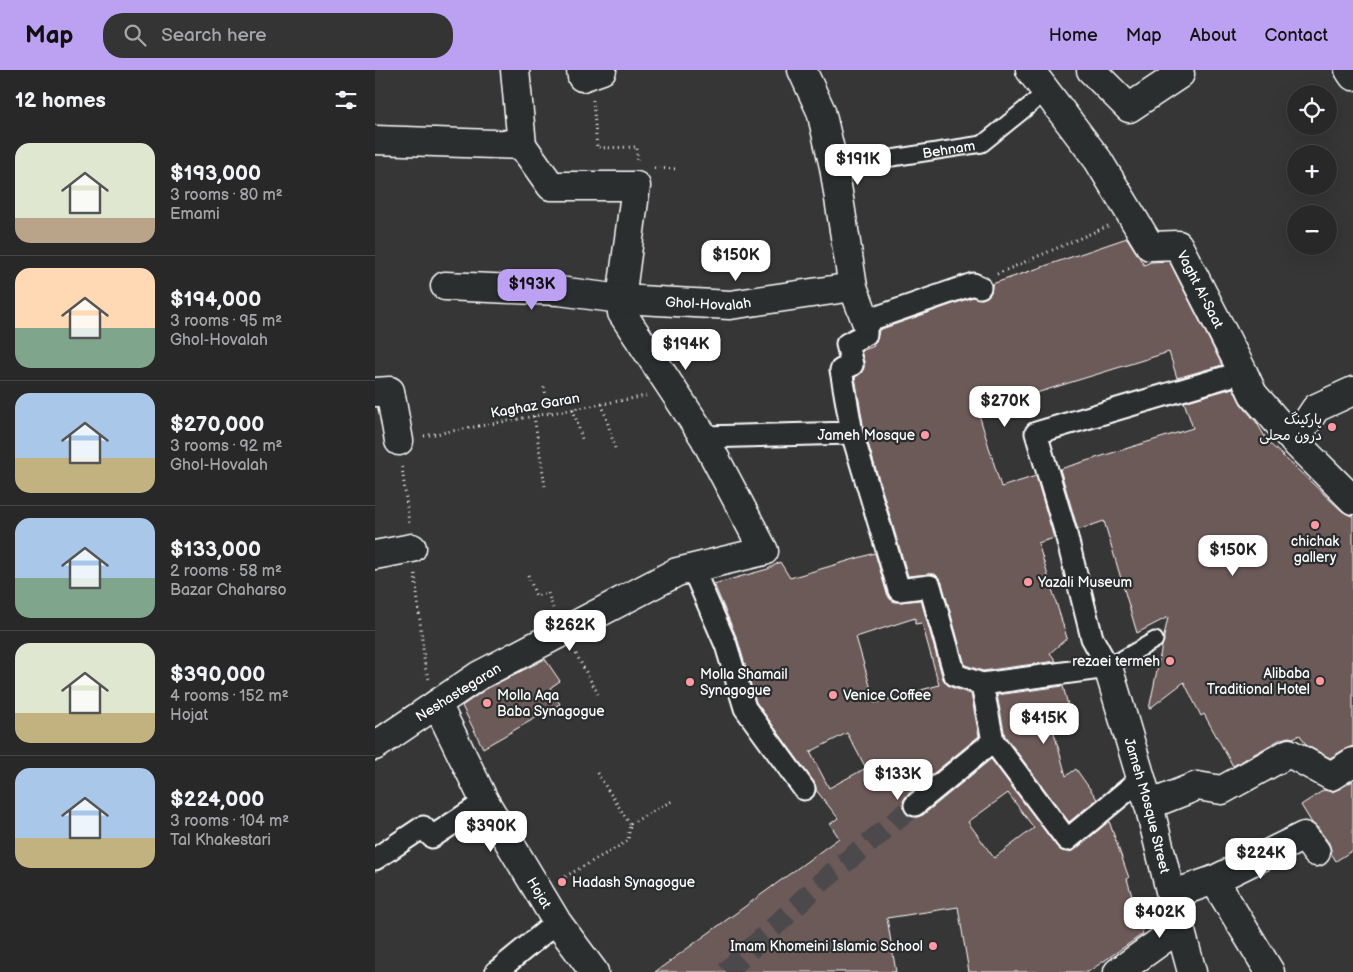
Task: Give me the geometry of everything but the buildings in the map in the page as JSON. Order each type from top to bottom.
[{"type":"street","points":[[515,70],[522,145],[551,186],[636,186],[621,299],[623,313],[704,437],[852,433]]},
{"type":"street","points":[[802,70],[821,110],[834,168],[853,287],[866,321],[866,334],[847,344],[852,365],[841,370],[852,433],[899,590],[929,586],[955,675],[982,684],[1108,667],[1092,638],[1066,534],[1036,433],[1243,372]]},
{"type":"street","points":[[1091,70],[1129,108],[1180,74]]},
{"type":"street","points":[[1349,70],[1353,76]]},
{"type":"street","name":"Vaght Al-Saat","points":[[1043,78],[1098,160],[1150,246],[1177,245],[1253,394],[1344,496]]},
{"type":"street","points":[[375,140],[522,145]]},
{"type":"street","points":[[866,321],[977,285]]},
{"type":"street","name":"Ghol-Hovalah","points":[[445,286],[559,291],[621,299],[730,305],[853,287]]},
{"type":"street","points":[[375,392],[390,390],[399,441]]},
{"type":"street","points":[[1294,441],[1316,408],[1353,391]]},
{"type":"street","name":"Neshastegaran","points":[[375,746],[478,676],[677,572],[764,551],[704,437]]},
{"type":"street","points":[[375,555],[412,548]]},
{"type":"street","points":[[693,569],[726,645],[745,708],[804,789]]},
{"type":"street","name":"Jameh Mosque Street","points":[[1108,667],[1145,792],[1192,972]]},
{"type":"street","points":[[982,684],[993,741],[1067,840],[1145,792],[1197,786],[1221,790],[1289,753],[1331,776],[1353,762]]},
{"type":"street","name":"Hojat","points":[[437,704],[485,802],[557,922],[594,972]]},
{"type":"street","points":[[915,805],[993,741]]},
{"type":"street","points":[[375,859],[423,827],[433,837],[485,802]]},
{"type":"street","points":[[1171,894],[1213,880],[1304,836],[1316,852]]},
{"type":"street","points":[[1213,880],[1270,972]]},
{"type":"street","points":[[496,972],[557,922]]},
{"type":"street","points":[[1118,972],[1179,928]]},
{"type":"lane","name":"Behnam","points":[[834,168],[982,144],[1043,78]]},
{"type":"lane","points":[[1108,667],[1155,640]]},
{"type":"path","points":[[591,71],[597,148],[637,147],[636,186]]},
{"type":"path","points":[[977,285],[1131,216]]},
{"type":"path","points":[[544,387],[550,413]]},
{"type":"path","name":"Kaghaz Garan","points":[[399,441],[674,391]]},
{"type":"path","points":[[602,404],[615,448]]},
{"type":"path","points":[[573,409],[582,439]]},
{"type":"path","points":[[534,416],[545,486]]},
{"type":"path","points":[[528,575],[537,596],[547,593],[563,631],[598,694]]},
{"type":"path","points":[[539,892],[628,841],[630,824],[597,773]]},
{"type":"path","points":[[630,824],[672,801]]},
{"type":"tunnel","points":[[726,972],[825,879],[915,805]]},
{"type":"place","name":"پارکینگ درون محلی","points":[[1332,427]]},
{"type":"place","name":"Jameh Mosque","points":[[925,435]]},
{"type":"place","name":"chichak gallery","points":[[1315,525]]},
{"type":"place","name":"Yazali Museum","points":[[1028,582]]},
{"type":"place","name":"rezaei termeh","points":[[1170,661]]},
{"type":"place","name":"Alibaba Traditional Hotel","points":[[1320,681]]},
{"type":"place","name":"Molla Shamail Synagogue","points":[[690,682]]},
{"type":"place","name":"Venice Coffee","points":[[833,695]]},
{"type":"place","name":"Molla Aqa Baba Synagogue","points":[[487,703]]},
{"type":"place","name":"Hadash Synagogue","points":[[562,882]]},
{"type":"place","name":"Imam Khomeini Islamic School","points":[[933,946]]}]
